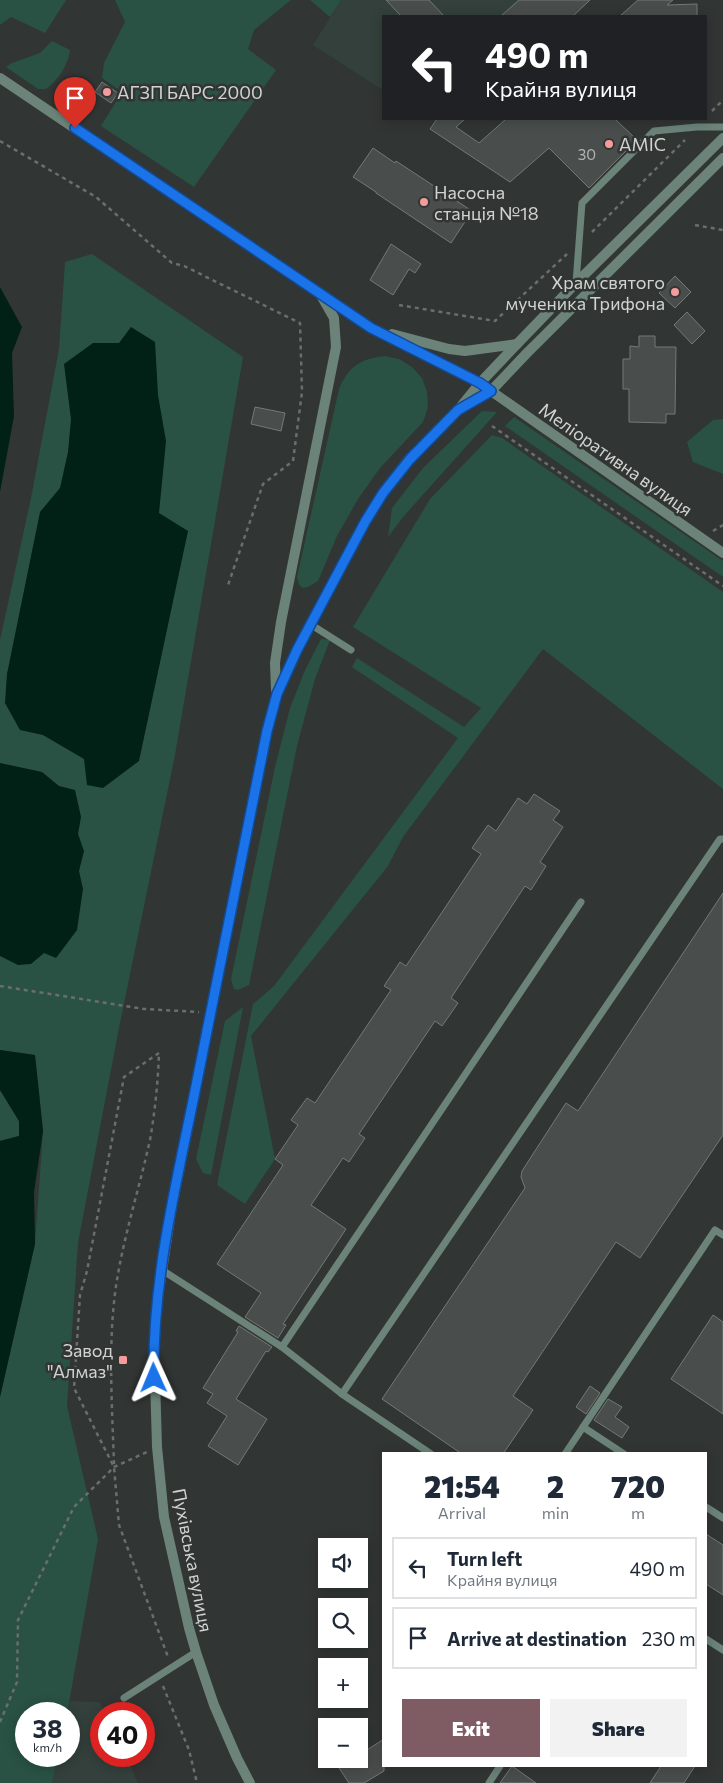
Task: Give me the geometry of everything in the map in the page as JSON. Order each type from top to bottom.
[{"type":"street","points":[[0,78],[371,328],[449,349],[465,351],[517,344]]},
{"type":"street","name":"Пухівська вулиця","points":[[250,1783],[218,1714],[196,1652],[164,1516],[157,1447],[154,1344],[162,1270],[171,1212],[267,731],[277,694],[310,624],[365,522],[383,493],[410,459],[576,283],[723,138]]},
{"type":"street","name":"Пухівська вулиця","points":[[458,410],[491,391],[723,158]]},
{"type":"street","points":[[277,694],[275,663],[281,622],[336,347],[334,318],[320,294]]},
{"type":"street","name":"Меліоративна вулиця","points":[[371,328],[480,383],[723,553]]},
{"type":"lane","points":[[576,283],[582,203],[654,131],[723,127]]},
{"type":"lane","points":[[310,624],[351,650]]},
{"type":"lane","points":[[342,1394],[720,839],[723,839]]},
{"type":"lane","points":[[282,1347],[581,902]]},
{"type":"lane","points":[[567,1452],[715,1230],[723,1235]]},
{"type":"lane","points":[[162,1270],[282,1347],[342,1394],[428,1452]]},
{"type":"lane","points":[[583,1427],[621,1452]]},
{"type":"lane","points":[[707,1508],[723,1518]]},
{"type":"lane","points":[[707,1640],[723,1650]]},
{"type":"lane","points":[[124,1698],[196,1652]]},
{"type":"lane","points":[[489,1783],[499,1767]]},
{"type":"path","points":[[712,111],[723,100]]},
{"type":"path","points":[[592,232],[687,137]]},
{"type":"path","points":[[0,141],[96,197],[172,263],[184,266],[300,322],[302,392],[293,461],[263,484],[228,585]]},
{"type":"path","points":[[694,225],[723,230]]},
{"type":"path","points":[[399,305],[495,321],[570,251]]},
{"type":"path","points":[[492,426],[723,586]]},
{"type":"path","points":[[0,986],[144,1009],[210,1012]]},
{"type":"path","points":[[114,1467],[74,1388],[80,1295],[87,1270],[124,1077],[159,1053],[157,1098],[150,1140],[118,1274],[113,1314],[111,1380],[114,1467],[119,1525],[172,1667]]},
{"type":"path","points":[[0,1722],[17,1682],[18,1620],[74,1507],[114,1467],[157,1447]]},
{"type":"path","points":[[159,1675],[189,1750],[197,1783]]},
{"type":"shaded area","points":[[0,0],[66,0],[45,33],[11,17],[0,25]]},
{"type":"shaded area","points":[[115,0],[291,0],[254,30],[248,49],[276,70],[194,187],[101,126],[122,92],[102,78],[104,63],[125,22]]},
{"type":"shaded area","points":[[310,0],[341,0],[330,17]]},
{"type":"shaded area","points":[[341,0],[519,0],[502,15],[382,15],[382,90],[313,45]]},
{"type":"shaded area","points":[[52,41],[70,50],[62,72],[46,89],[38,89],[6,67],[40,53]]},
{"type":"shaded area","points":[[92,254],[243,357],[175,755],[119,1028],[78,1243],[67,1406],[98,1539],[69,1702],[15,1702],[15,1767],[56,1767],[52,1783],[0,1783],[0,1397],[35,1244],[43,1131],[35,1055],[0,1050],[0,640],[31,498],[59,349],[65,262]]},
{"type":"shaded area","points":[[0,287],[22,327],[12,353],[14,416],[0,492]]},
{"type":"shaded area","points":[[131,327],[155,342],[158,395],[166,441],[159,513],[188,531],[139,761],[103,788],[87,785],[84,759],[43,735],[20,730],[5,703],[7,674],[40,512],[60,488],[68,452],[71,419],[64,364],[93,343],[119,343]]},
{"type":"shaded area","points":[[385,356],[399,359],[412,367],[422,378],[427,392],[428,407],[423,422],[380,468],[358,499],[337,536],[318,581],[303,588],[299,585],[297,577],[339,389],[351,369],[356,365],[369,359]]},
{"type":"shaded area","points":[[482,411],[497,412],[403,517],[388,537],[392,508],[423,468]]},
{"type":"shaded area","points":[[514,417],[723,561],[723,577],[505,426]]},
{"type":"shaded area","points":[[723,419],[723,474],[693,462],[687,442],[713,420]]},
{"type":"shaded area","points":[[492,435],[502,438],[723,592],[723,789],[543,649],[403,837],[388,866],[251,1036],[275,1159],[245,1204],[217,1185],[253,1004],[274,986],[458,738],[352,667],[357,658],[464,727],[481,708],[353,627],[430,499]]},
{"type":"shaded area","points":[[321,639],[330,640],[315,679],[297,746],[249,985],[238,990],[234,989],[231,979],[275,767],[290,708],[305,670]]},
{"type":"shaded area","points":[[0,763],[42,772],[59,786],[75,790],[81,817],[78,834],[84,851],[79,871],[83,889],[77,930],[56,958],[44,953],[31,964],[18,965],[0,956]]},
{"type":"shaded area","points":[[243,1007],[211,1175],[203,1173],[196,1159],[225,1021]]},
{"type":"shaded area","points":[[0,1050],[35,1055],[43,1131],[34,1192],[35,1244],[0,1397],[0,1141],[19,1136],[19,1121],[0,1090]]},
{"type":"shaded area","points":[[0,1090],[19,1121],[19,1136],[0,1141]]},
{"type":"shaded area","points":[[70,1701],[100,1702],[90,1702],[90,1767],[131,1767],[138,1783],[52,1783],[56,1767],[80,1767],[80,1702]]},
{"type":"building","points":[[386,0],[429,0],[443,15],[400,15]]},
{"type":"building","points":[[519,0],[590,0],[574,15],[502,15]]},
{"type":"building","points":[[638,0],[673,0],[667,5],[697,4],[697,15],[621,15]]},
{"type":"building","name":"АГЗП БАРС 2000","points":[[102,82],[118,93],[111,103],[95,92]]},
{"type":"building","points":[[436,120],[464,120],[456,127],[479,143],[505,120],[616,120],[637,140],[589,188],[549,148],[510,182],[430,129]]},
{"type":"building","name":"Насосна станція №18","points":[[373,148],[472,211],[451,243],[353,177]]},
{"type":"building","points":[[391,244],[421,264],[415,273],[409,269],[393,295],[370,280]]},
{"type":"building","name":"Храм святого мученика Трифона","points":[[675,276],[691,292],[675,308],[659,293]]},
{"type":"building","points":[[687,312],[705,331],[692,344],[674,325]]},
{"type":"building","points":[[639,336],[655,336],[655,347],[676,347],[675,414],[666,414],[666,423],[629,422],[629,389],[623,389],[623,359],[630,359],[630,346],[639,347]]},
{"type":"building","points":[[255,407],[285,413],[281,431],[251,424]]},
{"type":"building","points":[[534,794],[560,811],[553,820],[563,827],[540,862],[546,866],[531,890],[525,886],[451,998],[458,1003],[442,1026],[435,1021],[359,1134],[365,1138],[349,1162],[343,1158],[311,1205],[346,1229],[283,1324],[286,1325],[278,1338],[245,1317],[261,1293],[217,1264],[283,1165],[275,1159],[298,1125],[291,1120],[307,1098],[315,1103],[391,990],[384,986],[400,962],[406,966],[481,854],[472,848],[488,825],[496,831],[518,798],[527,804]]},
{"type":"building","points":[[723,893],[723,1135],[640,1258],[616,1242],[513,1396],[533,1410],[504,1452],[459,1452],[382,1399],[525,1188],[521,1177],[522,1171],[566,1103],[578,1111]]},
{"type":"building","points":[[713,1315],[723,1322],[723,1414],[671,1379]]},
{"type":"building","points":[[239,1326],[272,1347],[268,1352],[266,1351],[236,1399],[267,1419],[238,1465],[208,1446],[227,1416],[207,1403],[213,1394],[203,1388],[238,1332],[236,1331]]},
{"type":"building","points":[[590,1386],[600,1393],[586,1414],[576,1407]]},
{"type":"building","points":[[608,1399],[622,1407],[615,1417],[629,1427],[622,1438],[594,1420]]},
{"type":"building","points":[[707,1535],[723,1545],[723,1595],[707,1585]]},
{"type":"building","points":[[382,1740],[382,1767],[384,1767],[384,1771],[364,1783],[349,1783],[339,1768],[368,1768],[368,1749]]},
{"type":"building","points":[[511,1767],[513,1767],[536,1783],[500,1783]]},
{"type":"building","points":[[660,1767],[694,1767],[684,1783],[650,1783]]},
{"type":"place","name":"АГЗП БАРС 2000","points":[[107,92]]},
{"type":"place","name":"AMIC","points":[[609,144]]},
{"type":"place","name":"Насосна станція №18","points":[[424,202]]},
{"type":"place","name":"Храм святого мученика Трифона","points":[[675,292]]},
{"type":"place","name":"Завод \"Алмаз\"","points":[[123,1360]]},
{"type":"route","points":[[75,128],[316,289],[320,294],[371,328],[480,383],[491,391],[458,410],[410,459],[383,493],[365,522],[310,624],[277,694],[267,731],[171,1212],[156,1310],[154,1378]]}]
